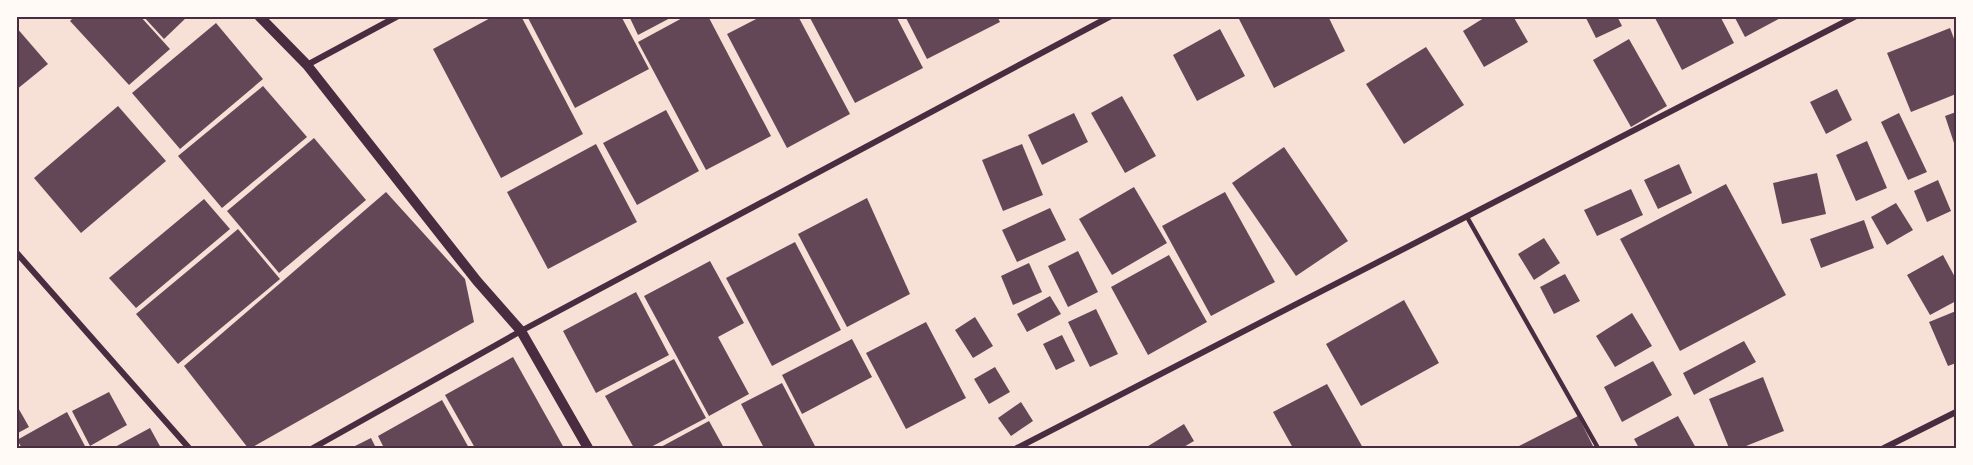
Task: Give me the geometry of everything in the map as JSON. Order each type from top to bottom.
[{"type":"street","points":[[259,16],[307,65],[477,281],[521,331],[588,448]]},
{"type":"street","points":[[307,65],[398,16]]},
{"type":"street","points":[[313,448],[521,331],[1112,16]]},
{"type":"street","points":[[1017,448],[1856,16]]},
{"type":"street","points":[[16,252],[189,448]]},
{"type":"street","points":[[1884,448],[1956,412]]},
{"type":"lane","points":[[1467,217],[1598,448]]},
{"type":"building","points":[[75,16],[140,16],[170,49],[129,85],[70,21]]},
{"type":"building","points":[[143,16],[188,16],[164,39]]},
{"type":"building","points":[[494,16],[521,16],[583,134],[501,178],[433,49]]},
{"type":"building","points":[[527,16],[621,16],[649,69],[575,108]]},
{"type":"building","points":[[629,16],[674,16],[638,35]]},
{"type":"building","points":[[686,16],[708,16],[771,136],[706,170],[638,42]]},
{"type":"building","points":[[762,16],[798,16],[850,114],[787,148],[727,34]]},
{"type":"building","points":[[809,16],[896,16],[923,68],[855,103]]},
{"type":"building","points":[[905,16],[997,16],[1000,22],[927,59]]},
{"type":"building","points":[[1244,16],[1328,16],[1345,51],[1274,88],[1239,19]]},
{"type":"building","points":[[1487,16],[1513,16],[1528,42],[1484,67],[1463,31]]},
{"type":"building","points":[[1585,16],[1617,16],[1622,26],[1596,38]]},
{"type":"building","points":[[1654,16],[1720,16],[1734,43],[1682,70]]},
{"type":"building","points":[[1734,16],[1784,16],[1745,37]]},
{"type":"building","points":[[216,23],[263,79],[180,149],[132,93]]},
{"type":"building","points":[[16,27],[48,64],[16,90]]},
{"type":"building","points":[[1950,28],[1956,44],[1956,94],[1911,112],[1887,53]]},
{"type":"building","points":[[1220,29],[1245,76],[1197,101],[1173,55]]},
{"type":"building","points":[[1629,39],[1667,106],[1631,127],[1593,60]]},
{"type":"building","points":[[1426,47],[1464,105],[1404,144],[1366,84]]},
{"type":"building","points":[[263,86],[307,137],[222,208],[178,156]]},
{"type":"building","points":[[1837,89],[1852,120],[1826,134],[1810,102]]},
{"type":"building","points":[[1122,96],[1156,156],[1125,173],[1091,113]]},
{"type":"building","points":[[118,106],[166,161],[81,233],[34,178]]},
{"type":"building","points":[[666,110],[699,171],[637,205],[603,143]]},
{"type":"building","points":[[1956,112],[1956,149],[1945,116]]},
{"type":"building","points":[[1074,113],[1088,142],[1042,165],[1028,135]]},
{"type":"building","points":[[1899,113],[1927,172],[1908,180],[1881,122]]},
{"type":"building","points":[[314,138],[366,200],[279,273],[227,211]]},
{"type":"building","points":[[1867,141],[1887,188],[1856,201],[1836,155]]},
{"type":"building","points":[[596,144],[637,222],[548,269],[507,192]]},
{"type":"building","points":[[1022,144],[1043,195],[1003,211],[982,160]]},
{"type":"building","points":[[1284,147],[1348,241],[1296,276],[1232,183]]},
{"type":"building","points":[[1679,164],[1692,193],[1658,209],[1644,180]]},
{"type":"building","points":[[1817,173],[1826,214],[1782,224],[1773,183]]},
{"type":"building","points":[[1938,180],[1951,211],[1927,222],[1914,191]]},
{"type":"building","points":[[1726,184],[1786,295],[1680,351],[1620,239]]},
{"type":"building","points":[[1134,187],[1167,243],[1112,275],[1079,219]]},
{"type":"building","points":[[1631,189],[1643,215],[1597,236],[1584,210]]},
{"type":"building","points":[[386,192],[465,279],[474,322],[248,448],[184,366]]},
{"type":"building","points":[[1225,192],[1275,282],[1211,316],[1162,226]]},
{"type":"building","points":[[867,198],[910,294],[847,327],[798,234]]},
{"type":"building","points":[[204,199],[230,229],[136,308],[109,278]]},
{"type":"building","points":[[1896,203],[1913,230],[1887,245],[1871,217]]},
{"type":"building","points":[[1050,208],[1066,240],[1017,262],[1002,230]]},
{"type":"building","points":[[1864,220],[1874,248],[1821,268],[1810,239]]},
{"type":"building","points":[[238,229],[280,279],[178,364],[136,314]]},
{"type":"building","points":[[1544,238],[1560,263],[1534,280],[1518,254]]},
{"type":"building","points":[[795,242],[841,330],[772,366],[726,278]]},
{"type":"building","points":[[1078,251],[1098,292],[1068,307],[1048,266]]},
{"type":"building","points":[[1169,255],[1207,322],[1148,355],[1111,287]]},
{"type":"building","points":[[1943,255],[1956,279],[1956,301],[1930,315],[1907,275]]},
{"type":"building","points":[[710,261],[744,323],[718,337],[749,394],[709,416],[644,296]]},
{"type":"building","points":[[1029,263],[1042,292],[1013,305],[1001,276]]},
{"type":"building","points":[[1565,274],[1580,301],[1554,314],[1540,287]]},
{"type":"building","points":[[636,292],[669,355],[596,393],[563,331]]},
{"type":"building","points":[[1050,296],[1061,314],[1027,332],[1017,314]]},
{"type":"building","points":[[1404,300],[1439,363],[1361,406],[1326,344]]},
{"type":"building","points":[[1096,309],[1118,354],[1090,367],[1068,322]]},
{"type":"building","points":[[1956,311],[1956,363],[1948,366],[1929,322]]},
{"type":"building","points":[[1632,313],[1652,346],[1615,367],[1596,336]]},
{"type":"building","points":[[975,317],[993,346],[973,358],[955,330]]},
{"type":"building","points":[[926,322],[966,398],[906,429],[866,353]]},
{"type":"building","points":[[1062,335],[1075,361],[1056,370],[1043,344]]},
{"type":"building","points":[[852,339],[872,377],[802,414],[782,375]]},
{"type":"building","points":[[1744,341],[1756,362],[1694,395],[1683,373]]},
{"type":"building","points":[[513,357],[564,448],[475,448],[445,395]]},
{"type":"building","points":[[674,359],[706,418],[649,448],[634,448],[605,396]]},
{"type":"building","points":[[1653,361],[1672,395],[1622,422],[1604,387]]},
{"type":"building","points":[[995,367],[1010,392],[989,404],[974,379]]},
{"type":"building","points":[[1763,377],[1784,431],[1741,448],[1729,448],[1709,399]]},
{"type":"building","points":[[782,383],[816,448],[764,448],[741,404]]},
{"type":"building","points":[[1327,384],[1363,448],[1293,448],[1273,412]]},
{"type":"building","points":[[109,392],[127,425],[90,446],[72,411]]},
{"type":"building","points":[[442,400],[469,448],[384,448],[378,436]]},
{"type":"building","points":[[1021,402],[1033,421],[1011,436],[998,418]]},
{"type":"building","points":[[16,404],[29,427],[16,434]]},
{"type":"building","points":[[67,412],[86,448],[22,448],[17,440]]},
{"type":"building","points":[[1578,416],[1594,448],[1515,448]]},
{"type":"building","points":[[1678,416],[1696,448],[1639,448],[1634,439]]},
{"type":"building","points":[[709,421],[724,448],[659,448]]},
{"type":"building","points":[[1184,424],[1194,441],[1182,448],[1145,448]]},
{"type":"building","points":[[150,428],[161,448],[113,448]]},
{"type":"building","points":[[371,438],[376,448],[351,448]]}]
